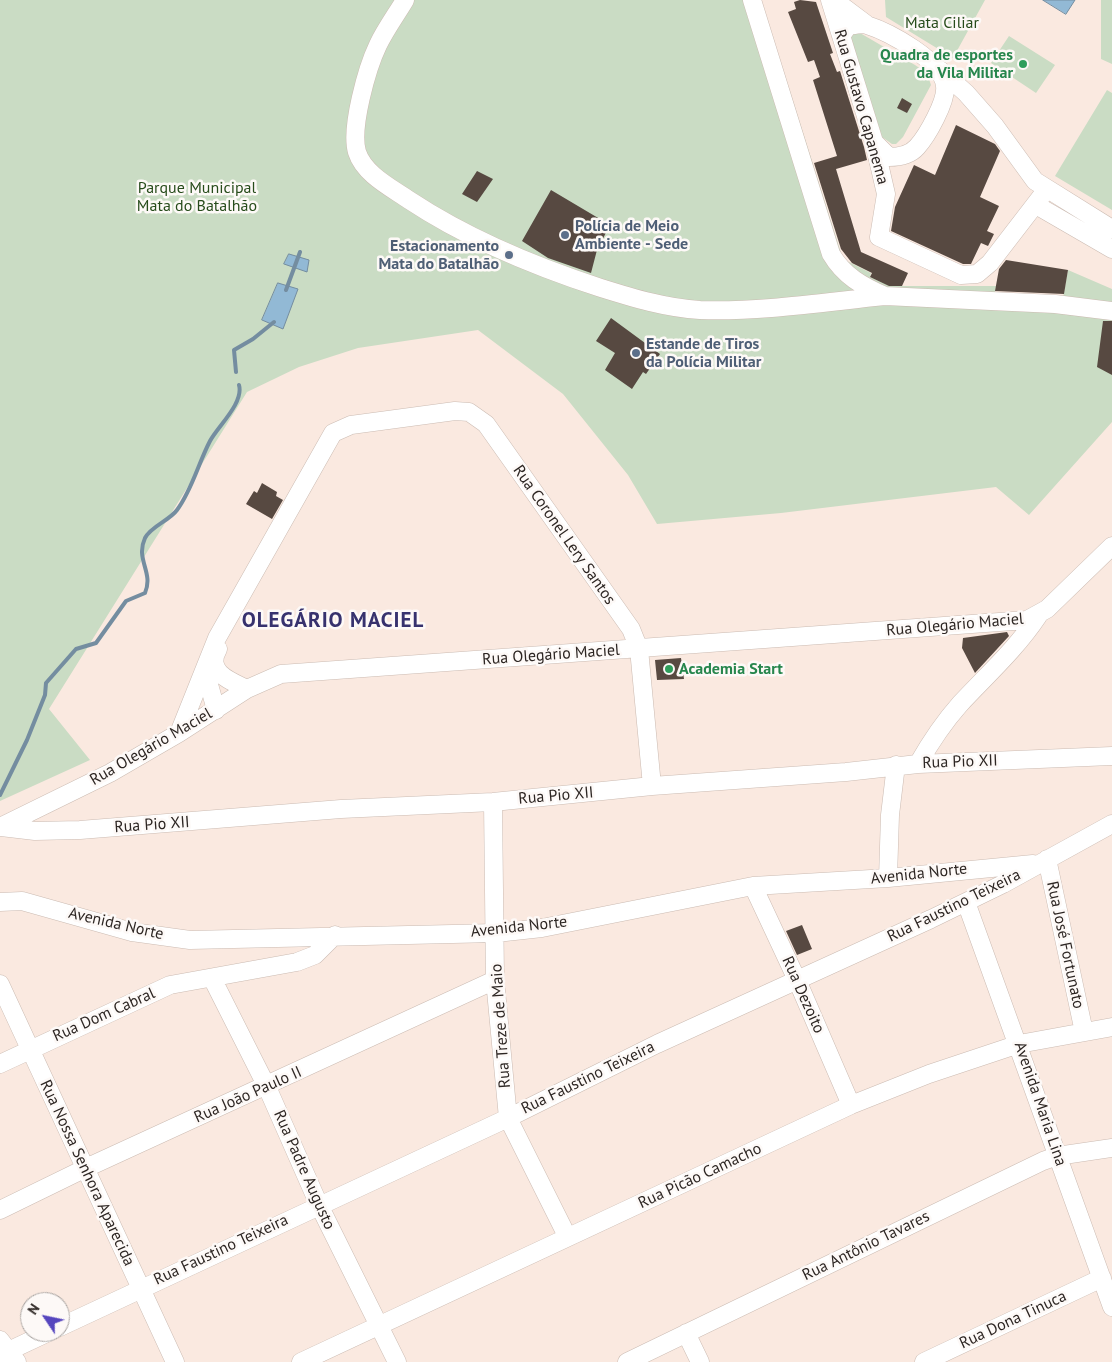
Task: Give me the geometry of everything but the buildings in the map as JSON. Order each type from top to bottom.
[{"type":"street","points":[[405,0],[376,50],[363,92],[354,137],[357,153],[364,166],[385,184],[429,213],[486,244],[559,274],[659,304],[700,310],[748,308],[886,296],[982,294],[1112,310]]},
{"type":"street","points":[[752,0],[831,254],[838,266],[862,286],[886,296]]},
{"type":"street","name":"Rua Gustavo Capanema","points":[[830,0],[874,142],[886,194],[879,237],[961,275]]},
{"type":"street","points":[[834,0],[866,24],[927,57],[966,93],[1005,139],[1035,181],[1112,229]]},
{"type":"street","points":[[841,36],[848,26],[866,24]]},
{"type":"street","points":[[874,142],[889,158],[901,157],[917,148],[943,103],[945,86],[939,69]]},
{"type":"street","points":[[961,275],[978,274],[990,263],[1047,189]]},
{"type":"street","points":[[1036,205],[1112,249]]},
{"type":"street","points":[[982,294],[990,263]]},
{"type":"street","points":[[961,275],[978,280],[982,294]]},
{"type":"street","name":"Rua Coronel Lery Santos","points":[[179,733],[212,656],[334,434],[351,425],[455,411],[468,412],[477,416],[486,424],[631,629],[639,650],[652,786]]},
{"type":"street","name":"Rua Olegário Maciel","points":[[0,827],[110,773],[179,733],[247,689],[282,674],[639,650],[1027,620],[1038,616],[1112,546]]},
{"type":"street","points":[[918,764],[933,739],[959,706],[1021,640],[1038,616]]},
{"type":"street","points":[[212,656],[215,668],[221,676],[247,689]]},
{"type":"street","points":[[212,656],[208,681],[216,710]]},
{"type":"street","name":"Rua Pio XII","points":[[0,827],[35,831],[80,830],[341,809],[493,802],[652,786],[846,772],[896,765],[1112,756]]},
{"type":"street","points":[[888,878],[890,815],[896,765]]},
{"type":"street","name":"Rua Treze de Maio","points":[[493,802],[496,980],[508,1118],[568,1236]]},
{"type":"street","name":"Rua Faustino Teixeira","points":[[70,1321],[508,1118],[657,1044],[966,902],[1112,824]]},
{"type":"street","name":"Avenida Norte","points":[[0,902],[22,901],[132,932],[190,940],[336,935],[496,933],[542,928],[753,886],[888,878],[1042,861]]},
{"type":"street","name":"Rua José Fortunato","points":[[1042,861],[1084,1032]]},
{"type":"street","name":"Rua Dezoito","points":[[753,886],[797,980],[851,1105]]},
{"type":"street","name":"Avenida Maria Lina","points":[[966,902],[1019,1044],[1057,1156],[1112,1307]]},
{"type":"street","name":"Rua Dom Cabral","points":[[0,1064],[170,985],[297,962],[315,955],[336,935]]},
{"type":"street","name":"Rua Padre Augusto","points":[[212,978],[267,1087],[319,1205],[397,1362]]},
{"type":"street","name":"Rua João Paulo II","points":[[0,1210],[86,1168],[267,1087],[496,980]]},
{"type":"street","name":"Rua Nossa Senhora Aparecida","points":[[0,984],[174,1362]]},
{"type":"street","name":"Rua Picão Camacho","points":[[301,1362],[381,1327],[568,1236],[626,1211],[851,1105],[922,1076],[1019,1044],[1112,1027]]},
{"type":"street","name":"Rua Antônio Tavares","points":[[626,1362],[1057,1156],[1112,1148]]},
{"type":"street","name":"Rua Dona Tinuca","points":[[924,1362],[1102,1278]]},
{"type":"street","points":[[686,1333],[700,1362]]},
{"type":"street","points":[[6,1352],[28,1342]]},
{"type":"green space","name":"Parque Municipal Mata do Batalhão","points":[[0,0],[761,0],[843,259],[871,273],[870,277],[890,286],[996,286],[995,293],[1062,303],[1068,270],[1112,289],[1112,422],[1029,515],[996,487],[781,513],[657,524],[628,475],[563,394],[478,330],[358,348],[299,367],[247,392],[49,709],[90,760],[0,801]]},
{"type":"green space","name":"Mata Ciliar","points":[[885,0],[985,0],[953,58],[886,17]]},
{"type":"green space","points":[[1101,0],[1112,0],[1112,64],[1101,59]]},
{"type":"green space","points":[[852,32],[860,33],[918,67],[926,74],[930,82],[931,85],[903,137],[896,144],[892,144],[882,137],[850,36]]},
{"type":"green space","name":"Quadra de esportes da Vila Militar","points":[[1009,36],[1055,65],[1036,93],[991,63]]},
{"type":"green space","points":[[1107,90],[1112,93],[1112,210],[1055,176]]},
{"type":"water","points":[[1043,0],[1075,0],[1066,14]]},
{"type":"water","points":[[289,254],[309,260],[307,272],[284,264]]},
{"type":"water","points":[[278,283],[298,289],[283,329],[262,320]]},
{"type":"waterway","points":[[286,290],[300,252]]},
{"type":"waterway","points":[[236,372],[234,350],[253,339],[274,322]]},
{"type":"waterway","points":[[0,795],[27,740],[45,695],[46,683],[76,649],[96,643],[126,601],[145,593],[147,579],[142,553],[145,538],[151,530],[174,514],[182,502],[210,441],[238,399],[239,385]]},
{"type":"place","name":"Quadra de esportes da Vila Militar","points":[[1023,64]]},
{"type":"place","name":"Polícia de Meio Ambiente - Sede","points":[[565,235]]},
{"type":"place","name":"Estacionamento Mata do Batalhão","points":[[509,255]]},
{"type":"place","name":"Estande de Tiros da Polícia Militar","points":[[636,353]]},
{"type":"place","name":"Academia Start","points":[[669,669]]},
{"type":"district","name":"OLEGÁRIO MACIEL","points":[[333,621]]}]
